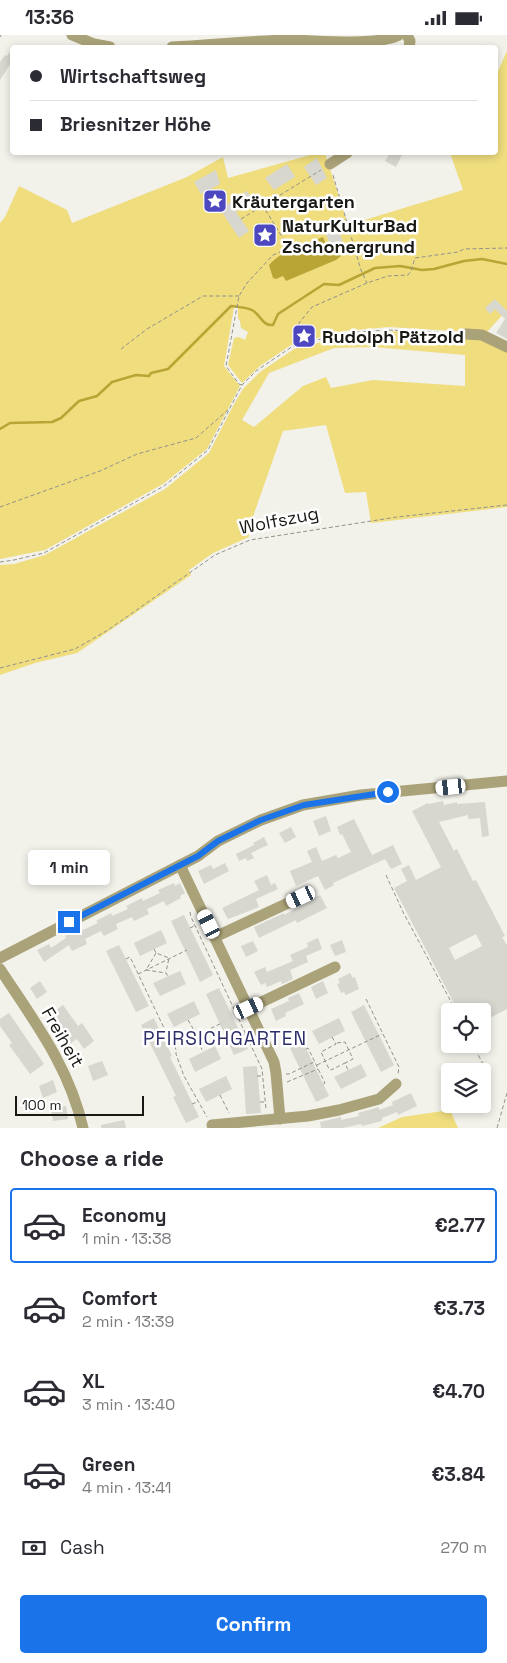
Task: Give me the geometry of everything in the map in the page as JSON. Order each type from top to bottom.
[{"type":"street","points":[[72,35],[99,45]]},
{"type":"street","points":[[206,45],[290,40],[377,41],[392,39],[399,35]]},
{"type":"street","points":[[330,164],[344,155]]},
{"type":"street","points":[[466,334],[482,335],[507,347]]},
{"type":"street","points":[[0,958],[198,856],[218,841],[261,820],[304,805],[361,795],[507,781]]},
{"type":"street","points":[[180,865],[268,1048],[277,1078],[280,1119]]},
{"type":"street","points":[[215,937],[301,897]]},
{"type":"street","points":[[249,1008],[335,967]]},
{"type":"street","name":"Freiheit","points":[[0,969],[56,1055],[68,1080],[79,1110],[83,1128]]},
{"type":"street","points":[[212,1125],[308,1116],[339,1110],[379,1099],[396,1084]]},
{"type":"path","points":[[241,219],[330,164],[367,283]]},
{"type":"path","points":[[242,385],[226,365],[239,296],[247,283],[273,255],[289,248],[263,205]]},
{"type":"path","points":[[298,345],[299,323],[312,307],[388,276],[408,275],[411,271],[414,257],[458,252],[464,249],[507,248]]},
{"type":"path","points":[[121,349],[147,329],[204,297],[239,296]]},
{"type":"path","points":[[0,562],[44,553],[164,486],[208,450],[242,385],[256,371],[293,346],[344,333],[388,330],[466,334]]},
{"type":"path","points":[[0,507],[100,471],[137,454],[196,438],[230,408]]},
{"type":"path","name":"Wolfszug","points":[[0,668],[75,649],[108,630],[215,555],[250,540],[397,517],[507,505]]},
{"type":"path","points":[[386,875],[403,913],[452,1003]]},
{"type":"path","points":[[196,897],[190,911],[191,917],[262,1069],[267,1120]]},
{"type":"path","points":[[190,928],[194,926]]},
{"type":"path","points":[[154,949],[156,953],[169,959]]},
{"type":"path","points":[[138,974],[187,950]]},
{"type":"path","points":[[146,970],[156,953]]},
{"type":"path","points":[[126,959],[130,957],[173,1044],[184,1076],[212,1125]]},
{"type":"path","points":[[168,977],[166,973],[169,959]]},
{"type":"path","points":[[207,962],[211,960]]},
{"type":"path","points":[[146,970],[166,973]]},
{"type":"path","points":[[142,993],[146,991]]},
{"type":"path","points":[[225,1001],[229,999]]},
{"type":"path","points":[[366,999],[399,1067],[396,1084]]},
{"type":"path","points":[[188,1020],[198,1035]]},
{"type":"path","points":[[198,1035],[222,1023]]},
{"type":"path","points":[[161,1031],[165,1030]]},
{"type":"path","points":[[173,1044],[195,1033]]},
{"type":"path","points":[[241,1035],[246,1033]]},
{"type":"path","points":[[317,1065],[382,1034]]},
{"type":"path","points":[[198,1035],[198,1041],[203,1052]]},
{"type":"path","points":[[332,1037],[336,1044]]},
{"type":"path","points":[[344,1041],[349,1050],[353,1059],[331,1070],[321,1052],[344,1041]]},
{"type":"path","points":[[306,1049],[308,1048],[317,1065],[325,1083],[323,1084]]},
{"type":"path","points":[[387,1053],[391,1051]]},
{"type":"path","points":[[277,1078],[315,1062]]},
{"type":"path","points":[[345,1063],[348,1070]]},
{"type":"path","points":[[177,1066],[181,1065]]},
{"type":"path","points":[[277,1078],[291,1082],[318,1069]]},
{"type":"path","points":[[257,1076],[263,1076]]},
{"type":"path","points":[[497,1128],[507,1093]]},
{"type":"path","points":[[220,1095],[232,1123]]},
{"type":"path","points":[[260,1102],[265,1101]]},
{"type":"path","points":[[192,1104],[198,1102]]},
{"type":"shaded area","points":[[507,51],[507,310],[486,333],[389,327],[344,331],[291,345],[260,366],[242,383],[228,365],[234,338],[239,337],[245,340],[248,332],[241,328],[238,308],[234,307],[224,366],[240,386],[207,449],[163,484],[45,550],[0,559],[0,223],[5,217],[19,186],[67,210],[72,223],[187,177],[223,157],[228,178],[310,155],[326,155],[348,225],[463,190],[451,155],[498,155],[498,71]]},
{"type":"shaded area","points":[[323,237],[331,256],[339,253],[341,256],[336,260],[286,281],[283,276],[276,279],[273,278],[269,265],[280,255]]},
{"type":"shaded area","points":[[388,331],[438,333],[487,339],[507,351],[507,507],[371,523],[366,492],[345,493],[326,425],[283,431],[249,528],[249,537],[213,553],[189,570],[191,575],[77,653],[35,663],[0,675],[0,565],[14,564],[45,555],[165,489],[209,453],[243,389],[260,372],[294,349],[345,336]],"holes":[[[373,347],[465,355],[465,386],[373,380],[331,388],[326,377],[303,386],[254,427],[242,420],[269,373],[334,348]]]},
{"type":"shaded area","points":[[441,1111],[441,1113],[451,1113],[458,1128],[378,1128],[402,1117]]},
{"type":"building","points":[[10,51],[10,64],[0,80],[0,62],[5,55],[7,56]]},
{"type":"building","points":[[389,155],[402,155],[396,167],[385,161]]},
{"type":"building","points":[[317,158],[327,178],[316,185],[304,167]]},
{"type":"building","points":[[287,164],[295,177],[274,190],[265,178]]},
{"type":"building","points":[[216,170],[220,184],[201,194],[194,182]]},
{"type":"building","points":[[247,191],[253,200],[236,212],[249,231],[239,238],[219,210]]},
{"type":"building","points":[[330,230],[340,233],[345,249],[333,253],[325,231]]},
{"type":"building","points":[[495,299],[507,311],[507,339],[496,333],[505,319],[495,309],[490,314],[485,308]]},
{"type":"building","points":[[443,801],[444,805],[457,802],[457,804],[485,802],[489,836],[482,837],[480,818],[468,819],[468,815],[439,822],[454,851],[457,849],[473,881],[476,880],[505,936],[502,937],[507,945],[507,1009],[491,1017],[491,1003],[454,1003],[394,888],[407,881],[401,869],[409,865],[416,880],[441,867],[412,811],[428,803]],"holes":[[[476,934],[482,946],[455,960],[449,948]]]},
{"type":"building","points":[[326,816],[331,831],[319,836],[313,821]]},
{"type":"building","points":[[354,819],[372,855],[393,845],[402,864],[391,869],[385,859],[333,883],[334,885],[325,890],[318,876],[296,886],[290,871],[312,862],[307,851],[316,847],[322,861],[336,855],[338,858],[351,852],[337,827]]},
{"type":"building","points":[[291,827],[296,837],[285,843],[279,833]]},
{"type":"building","points":[[264,837],[268,845],[251,853],[254,858],[247,861],[246,858],[239,861],[236,854],[254,845],[253,843]]},
{"type":"building","points":[[225,863],[229,871],[204,884],[198,871],[211,865],[213,869]]},
{"type":"building","points":[[267,875],[271,885],[275,883],[278,889],[256,899],[259,907],[228,919],[222,908],[259,890],[254,881]]},
{"type":"building","points":[[174,883],[175,886],[180,883],[185,893],[180,896],[181,898],[166,906],[164,901],[147,909],[149,914],[134,921],[132,917],[116,924],[118,929],[104,936],[101,931],[85,939],[87,944],[72,951],[69,945],[44,962],[37,950],[49,944],[51,948],[66,938],[65,936],[98,923],[96,921],[111,913],[112,916],[128,909],[126,906],[142,898],[143,901],[160,893],[158,890]]},
{"type":"building","points":[[320,895],[327,908],[297,923],[296,920],[259,938],[254,927],[284,913],[284,915]]},
{"type":"building","points":[[184,915],[213,975],[200,982],[171,921]]},
{"type":"building","points":[[161,930],[167,943],[140,956],[134,943]]},
{"type":"building","points":[[318,938],[322,949],[306,956],[308,962],[290,970],[293,979],[282,984],[281,981],[267,987],[265,983],[261,985],[254,972],[265,967],[267,972],[293,961],[290,955],[308,947],[307,943]]},
{"type":"building","points":[[342,940],[346,952],[335,956],[330,945]]},
{"type":"building","points":[[253,941],[258,951],[246,957],[241,946]]},
{"type":"building","points":[[119,945],[149,1006],[136,1012],[106,951]]},
{"type":"building","points":[[180,971],[186,984],[160,996],[153,983]]},
{"type":"building","points":[[350,973],[353,978],[355,977],[359,989],[346,995],[344,992],[341,993],[337,984],[340,983],[338,979]]},
{"type":"building","points":[[40,981],[47,992],[37,999],[30,988]]},
{"type":"building","points":[[323,981],[328,993],[316,999],[311,987]]},
{"type":"building","points":[[219,988],[248,1049],[234,1055],[206,994]]},
{"type":"building","points":[[299,993],[304,1004],[285,1013],[286,1016],[276,1021],[271,1009],[289,1001],[288,998]]},
{"type":"building","points":[[194,1001],[200,1014],[174,1027],[167,1014]]},
{"type":"building","points":[[63,1005],[78,1026],[82,1023],[94,1041],[84,1049],[77,1039],[68,1045],[49,1015]]},
{"type":"building","points":[[364,1005],[394,1065],[381,1072],[351,1012]]},
{"type":"building","points":[[9,1013],[44,1064],[30,1074],[9,1045],[12,1043],[0,1026],[0,1019]]},
{"type":"building","points":[[154,1018],[172,1056],[170,1057],[199,1117],[186,1123],[173,1097],[176,1096],[141,1025]]},
{"type":"building","points":[[339,1018],[345,1031],[319,1044],[312,1031]]},
{"type":"building","points":[[300,1036],[329,1096],[316,1102],[287,1042]]},
{"type":"building","points":[[215,1046],[221,1059],[195,1072],[189,1059]]},
{"type":"building","points":[[102,1061],[108,1075],[93,1081],[88,1066]]},
{"type":"building","points":[[361,1064],[367,1076],[341,1089],[334,1077]]},
{"type":"building","points":[[257,1066],[261,1113],[246,1114],[243,1067]]},
{"type":"building","points":[[226,1076],[232,1089],[206,1102],[199,1089]]},
{"type":"building","points":[[53,1080],[57,1092],[43,1098],[39,1086]]},
{"type":"building","points":[[411,1093],[417,1106],[398,1115],[397,1112],[382,1118],[382,1121],[362,1126],[361,1124],[343,1128],[321,1128],[320,1122],[341,1117],[341,1120],[359,1116],[358,1113],[379,1107],[379,1110],[393,1105],[392,1102]]},
{"type":"building","points":[[66,1106],[68,1119],[53,1121],[51,1108]]},
{"type":"building","points":[[124,1120],[126,1128],[101,1128],[101,1125]]},
{"type":"waterway","points":[[0,429],[10,423],[52,422],[61,418],[79,401],[97,396],[112,382],[136,375],[149,376],[151,373],[168,369],[231,306],[252,310],[266,324],[273,325],[278,314],[324,284],[339,285],[375,268],[400,266],[422,270],[434,269],[464,261],[482,259],[507,264]]},
{"type":"place","name":"Kräutergarten","points":[[215,201]]},
{"type":"place","name":"NaturKulturBad Zschonergrund","points":[[265,235]]},
{"type":"place","name":"Rudolph Pätzold","points":[[304,336]]},
{"type":"district","name":"PFIRSICHGARTEN","points":[[225,1038]]},
{"type":"route","points":[[69,922],[198,856],[218,841],[261,820],[304,805],[388,792]]}]
